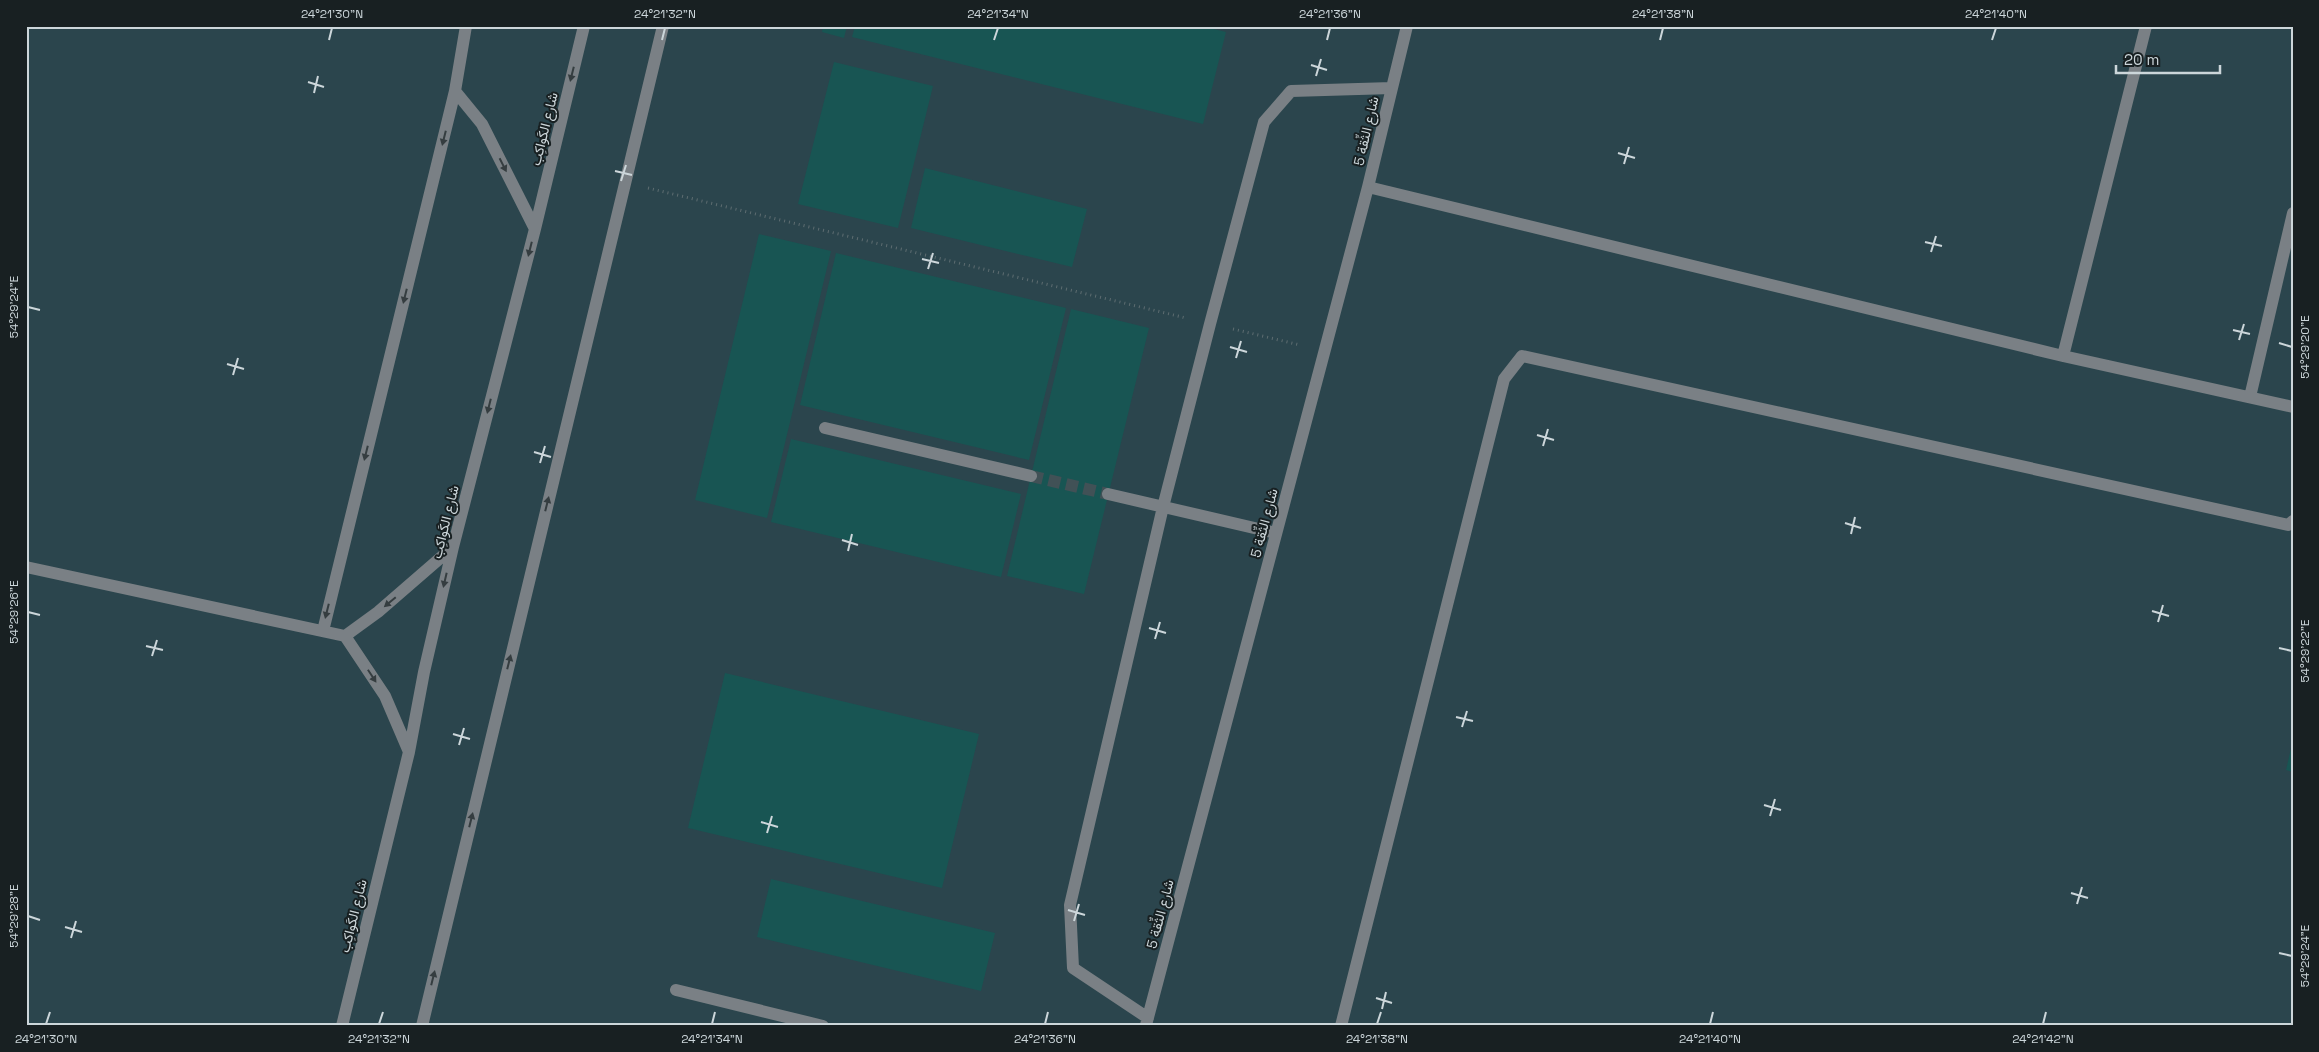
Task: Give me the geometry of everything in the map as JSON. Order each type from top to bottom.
[{"type":"street","points":[[323,631],[455,90],[466,26]]},
{"type":"street","name":"شارع الكَواكِب","points":[[342,1026],[409,752],[424,672],[453,547],[535,228],[584,26]]},
{"type":"street","points":[[422,1026],[662,26]]},
{"type":"street","name":"شارع الثِّقة 5","points":[[1147,1022],[1368,187],[1407,26]]},
{"type":"street","points":[[2063,356],[2146,26]]},
{"type":"street","points":[[1147,1022],[1073,968],[1070,905],[1163,507],[1210,324],[1264,122],[1290,91],[1392,88]]},
{"type":"street","points":[[455,90],[482,124],[535,228]]},
{"type":"street","points":[[1368,187],[2063,356],[2293,407]]},
{"type":"street","points":[[2250,397],[2293,214]]},
{"type":"street","points":[[1340,1026],[1504,379],[1522,356],[2288,525],[2293,521]]},
{"type":"street","points":[[825,428],[1031,476]]},
{"type":"street","points":[[1108,494],[1276,533]]},
{"type":"street","points":[[345,636],[378,612],[453,547]]},
{"type":"street","points":[[26,567],[345,636],[385,696],[409,752]]},
{"type":"street","points":[[676,990],[824,1026]]},
{"type":"path","points":[[625,182],[1325,351]]},
{"type":"shaded area","points":[[26,26],[2293,26],[2293,1026],[26,1026]]},
{"type":"building","points":[[823,26],[847,26],[844,38],[822,32]]},
{"type":"building","points":[[855,26],[1202,26],[1226,32],[1203,124],[852,37]]},
{"type":"building","points":[[834,62],[933,86],[898,228],[798,204]]},
{"type":"building","points":[[925,168],[1087,209],[1072,267],[911,228]]},
{"type":"building","points":[[759,234],[831,251],[767,518],[695,500]]},
{"type":"building","points":[[836,253],[1066,308],[1029,460],[800,405]]},
{"type":"building","points":[[1071,309],[1149,328],[1084,594],[1007,576]]},
{"type":"building","points":[[791,439],[1021,494],[1001,577],[771,522]]},
{"type":"building","points":[[725,673],[979,734],[942,888],[688,828]]},
{"type":"building","points":[[2293,744],[2293,772],[2286,770]]},
{"type":"building","points":[[771,879],[995,933],[981,991],[757,937]]},
{"type":"tunnel","points":[[1031,476],[1108,494]]}]
